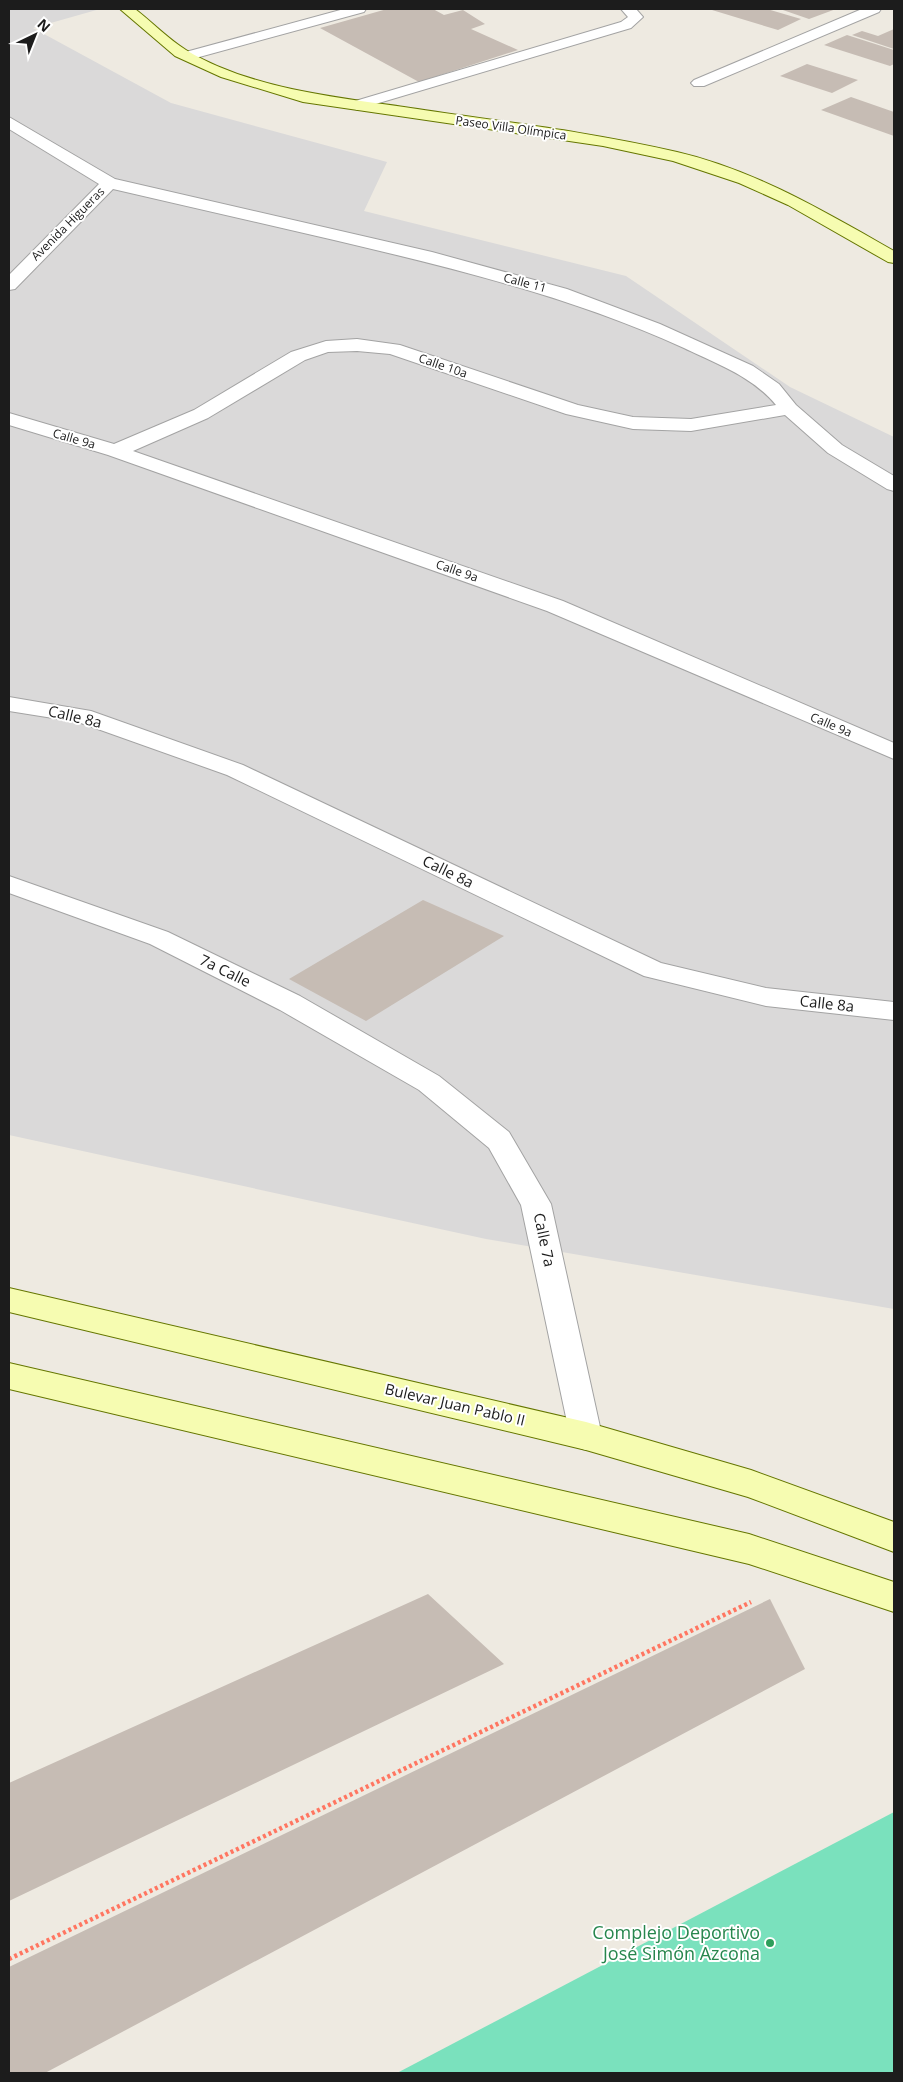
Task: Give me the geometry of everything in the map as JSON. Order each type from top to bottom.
[{"type":"main road","name":"Paseo Villa Olímpica","points":[[127,9],[187,56],[226,74],[303,97],[603,141],[677,157],[745,180],[794,201],[894,258]]},
{"type":"main road","name":"Bulevar Juan Pablo II","points":[[9,1300],[586,1436],[751,1484],[894,1538]]},
{"type":"main road","points":[[12,1382],[749,1549],[815,1571],[833,1575],[894,1597]]},
{"type":"street","points":[[187,56],[359,9]]},
{"type":"street","points":[[357,105],[626,25],[636,17],[628,9]]},
{"type":"street","points":[[699,83],[874,9]]},
{"type":"street","name":"Avenida Higueras","points":[[9,122],[109,183],[9,285]]},
{"type":"street","name":"Calle 11","points":[[109,183],[426,256],[562,293],[654,328],[746,370],[772,388],[790,409],[836,449],[894,485]]},
{"type":"street","name":"Calle 10a","points":[[115,451],[201,414],[298,356],[326,347],[357,345],[393,349],[573,410],[633,422],[691,425],[790,409]]},
{"type":"street","name":"Calle 9a","points":[[9,419],[115,451],[555,606],[894,752]]},
{"type":"street","name":"Calle 8a","points":[[9,704],[82,716],[235,770],[653,970],[766,997],[894,1011]]},
{"type":"street","name":"7a Calle","points":[[9,884],[159,938],[290,1002],[429,1083]]},
{"type":"street","name":"Calle 7a","points":[[429,1083],[499,1140],[536,1204],[586,1436]]},
{"type":"path","points":[[9,1959],[815,1571]]},
{"type":"shaded area","points":[[9,9],[100,9],[33,28],[171,103],[387,162],[364,211],[626,276],[790,387],[894,437],[894,1309],[486,1239],[9,1135]]},
{"type":"green space","name":"Complejo Deportivo José Simón Azcona","points":[[894,1812],[894,2073],[397,2073]]},
{"type":"building","points":[[387,9],[433,9],[444,15],[463,10],[485,24],[471,29],[518,50],[419,82],[320,28]]},
{"type":"building","points":[[767,9],[801,19],[778,30],[712,10]]},
{"type":"building","points":[[780,9],[836,9],[809,19]]},
{"type":"building","points":[[894,29],[894,49],[852,35],[862,31],[878,36]]},
{"type":"building","points":[[847,35],[894,50],[894,64],[890,66],[824,45]]},
{"type":"building","points":[[807,64],[858,80],[832,93],[780,76]]},
{"type":"building","points":[[851,97],[894,112],[894,136],[821,110]]},
{"type":"building","points":[[423,900],[504,936],[366,1021],[289,979]]},
{"type":"building","points":[[428,1594],[504,1664],[9,1901],[9,1783]]},
{"type":"building","points":[[770,1599],[805,1669],[45,2073],[9,2073],[9,1967]]},
{"type":"place","name":"Complejo Deportivo José Simón Azcona","points":[[770,1943]]}]
